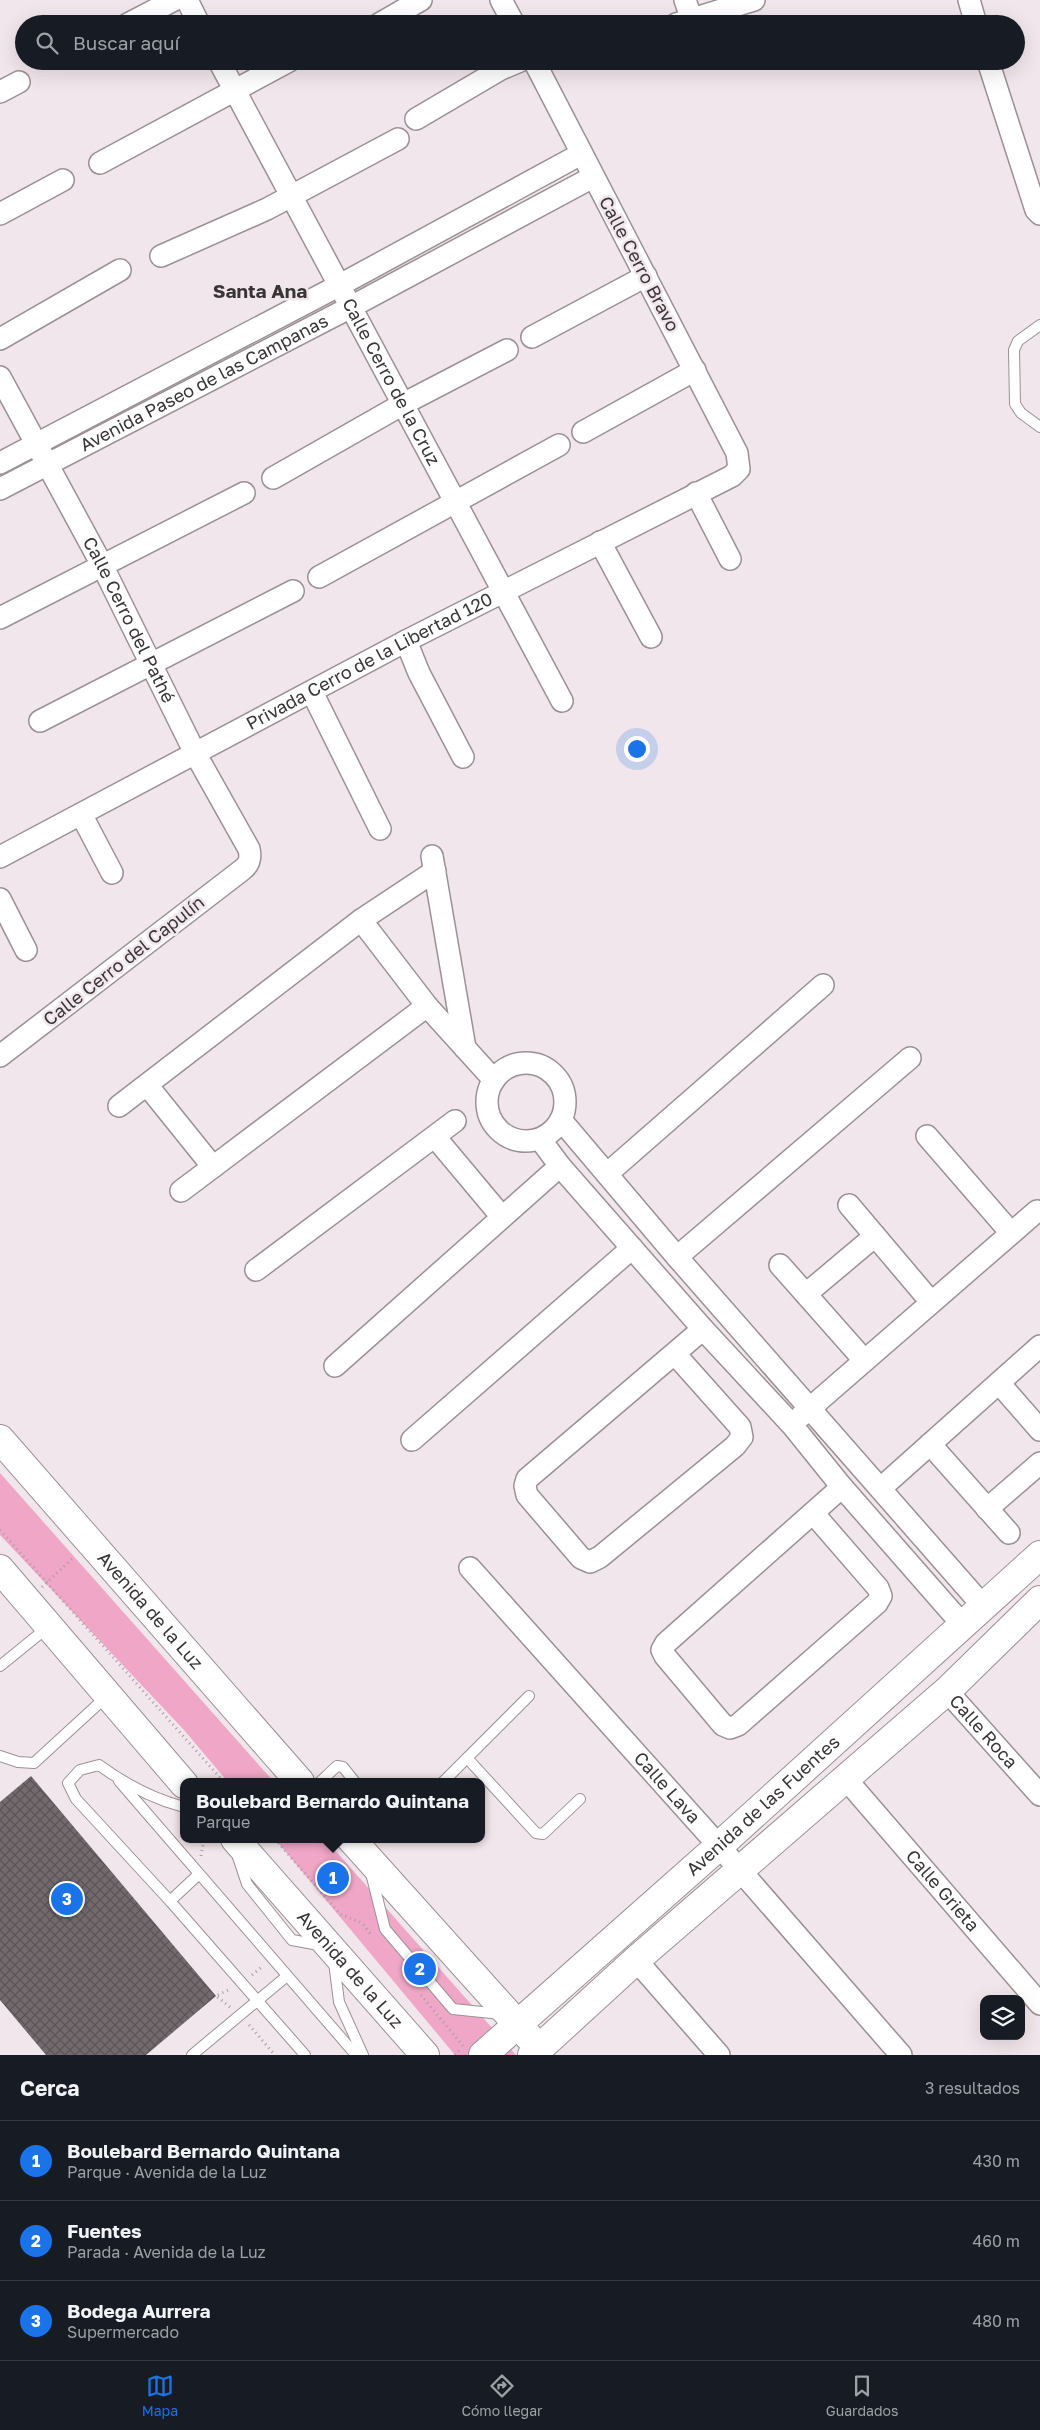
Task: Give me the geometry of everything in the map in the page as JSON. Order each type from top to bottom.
[{"type":"main road","name":"Avenida de la Luz","points":[[0,1439],[296,1778]]},
{"type":"main road","name":"Avenida de las Fuentes","points":[[486,2053],[513,2019],[719,1846],[1040,1555]]},
{"type":"main road","points":[[2,1576],[27,1599],[180,1779]]},
{"type":"main road","name":"Avenida de las Fuentes","points":[[538,2053],[636,1960],[949,1689],[1039,1602]]},
{"type":"main road","name":"Avenida de la Luz","points":[[237,1843],[424,2055]]},
{"type":"main road","points":[[359,1848],[513,2019],[538,2053]]},
{"type":"street","points":[[145,15],[174,0]]},
{"type":"street","points":[[187,0],[194,15]]},
{"type":"street","points":[[395,15],[421,0]]},
{"type":"street","points":[[501,0],[509,15]]},
{"type":"street","points":[[684,15],[685,0]]},
{"type":"street","points":[[706,15],[754,0]]},
{"type":"street","points":[[969,0],[973,15]]},
{"type":"street","name":"Calle Cerro de la Cruz","points":[[224,70],[562,701]]},
{"type":"street","points":[[100,163],[272,70]]},
{"type":"street","points":[[416,119],[499,70]]},
{"type":"street","name":"Calle Cerro Bravo","points":[[539,70],[737,453],[739,469]]},
{"type":"street","points":[[991,70],[1036,210],[1040,214]]},
{"type":"street","points":[[0,92],[19,82]]},
{"type":"street","points":[[161,256],[267,208],[398,139]]},
{"type":"street","name":"Avenida Paseo de las Campanas","points":[[0,464],[340,285],[581,154]]},
{"type":"street","name":"Avenida Paseo de las Campanas","points":[[0,489],[351,307],[593,177]]},
{"type":"street","points":[[0,214],[63,180]]},
{"type":"street","points":[[0,339],[120,270]]},
{"type":"street","points":[[532,337],[646,276]]},
{"type":"street","points":[[273,478],[403,404],[507,350]]},
{"type":"street","points":[[583,432],[695,370]]},
{"type":"street","name":"Calle Cerro del Pathé","points":[[0,377],[46,465],[102,565],[195,753],[249,848],[250,857],[248,865]]},
{"type":"street","points":[[319,577],[559,445]]},
{"type":"street","name":"Privada Cerro de la Libertad 120","points":[[0,857],[406,641],[732,476],[739,469]]},
{"type":"street","points":[[0,618],[244,493]]},
{"type":"street","points":[[696,493],[730,559]]},
{"type":"street","points":[[600,542],[651,637]]},
{"type":"street","points":[[40,721],[151,662],[292,591]]},
{"type":"street","points":[[406,641],[418,673],[463,757]]},
{"type":"street","points":[[312,692],[380,829]]},
{"type":"street","points":[[81,814],[112,874]]},
{"type":"street","points":[[119,1106],[433,864],[465,1048]]},
{"type":"street","name":"Calle Cerro del Capulín","points":[[0,1056],[248,865]]},
{"type":"street","points":[[0,899],[26,950]]},
{"type":"street","points":[[361,920],[427,1006],[494,1080]]},
{"type":"street","points":[[608,1173],[823,985]]},
{"type":"street","points":[[181,1191],[427,1006]]},
{"type":"street","points":[[677,1257],[910,1058]]},
{"type":"street","points":[[531,1062],[546,1068],[558,1079],[564,1092],[565,1106],[561,1120],[552,1132],[540,1139],[526,1142],[510,1138],[497,1128],[489,1115],[487,1099],[494,1080],[501,1072],[514,1064],[531,1062]]},
{"type":"street","points":[[147,1085],[213,1167]]},
{"type":"street","points":[[561,1120],[608,1173],[677,1257],[983,1606]]},
{"type":"street","points":[[256,1270],[436,1138],[454,1122]]},
{"type":"street","points":[[927,1136],[1011,1233]]},
{"type":"street","points":[[436,1138],[502,1217]]},
{"type":"street","points":[[540,1139],[560,1166],[703,1329],[792,1425],[842,1487],[962,1624]]},
{"type":"street","points":[[335,1366],[560,1166]]},
{"type":"street","points":[[849,1205],[931,1302]]},
{"type":"street","points":[[792,1425],[810,1407],[1037,1211]]},
{"type":"street","points":[[806,1294],[875,1236]]},
{"type":"street","points":[[412,1440],[632,1248]]},
{"type":"street","points":[[780,1265],[864,1360]]},
{"type":"street","points":[[674,1354],[740,1427],[742,1437],[735,1446],[622,1539],[600,1557],[590,1562],[581,1558],[527,1495],[525,1486],[527,1479],[703,1329]]},
{"type":"street","points":[[881,1488],[1040,1346]]},
{"type":"street","points":[[999,1383],[1040,1430]]},
{"type":"street","points":[[930,1444],[1009,1533]]},
{"type":"street","points":[[987,1509],[1040,1463]]},
{"type":"street","points":[[813,1513],[878,1588],[881,1596],[877,1603],[738,1725],[730,1728],[723,1725],[662,1650],[666,1643],[842,1487]]},
{"type":"street","name":"Calle Lava","points":[[470,1568],[719,1846],[901,2055]]},
{"type":"street","name":"Calle Roca","points":[[949,1689],[956,1700],[1040,1794]]},
{"type":"street","name":"Calle Grieta","points":[[845,1778],[1040,2004]]},
{"type":"street","points":[[636,1960],[719,2055]]},
{"type":"lane","points":[[1040,325],[1018,341],[1014,350],[1015,404],[1021,413],[1040,427]]},
{"type":"lane","points":[[0,1666],[50,1626]]},
{"type":"lane","points":[[0,1756],[18,1762],[34,1763],[109,1694]]},
{"type":"lane","points":[[447,1778],[529,1696]]},
{"type":"lane","points":[[467,1758],[536,1833],[543,1834],[580,1799]]},
{"type":"lane","points":[[180,1806],[161,1801],[99,1765],[80,1770],[68,1783],[76,1799],[170,1901],[256,2002],[305,2055]]},
{"type":"lane","points":[[324,1778],[337,1766],[342,1767],[352,1778]]},
{"type":"lane","points":[[115,1776],[198,1875],[356,2055]]},
{"type":"lane","points":[[359,1848],[385,1929],[453,2009],[513,2019]]},
{"type":"lane","points":[[170,1901],[198,1875]]},
{"type":"lane","points":[[330,1950],[339,2002],[363,2055]]},
{"type":"lane","points":[[192,2055],[287,1976]]},
{"type":"path","points":[[0,1530],[220,1778]]},
{"type":"path","points":[[27,1599],[89,1543]]},
{"type":"path","points":[[278,1843],[340,1914],[362,1923],[376,1940]]},
{"type":"path","points":[[216,1996],[241,1984],[272,1958]]},
{"type":"path","points":[[419,1993],[462,2046],[486,2053]]},
{"type":"shaded area","points":[[0,1473],[270,1778],[225,1778],[184,1730],[0,1535]]},
{"type":"shaded area","points":[[278,1843],[329,1843],[516,2055],[455,2055]]},
{"type":"building","points":[[31,1776],[216,1996],[146,2055],[46,2055],[0,2000],[0,1802]]},
{"type":"place","name":"Boulebard Bernardo Quintana","points":[[333,1878]]},
{"type":"place","name":"Bodega Aurrera","points":[[67,1899]]},
{"type":"place","name":"Fuentes","points":[[420,1969]]},
{"type":"district","name":"Santa Ana","points":[[260,291]]}]
